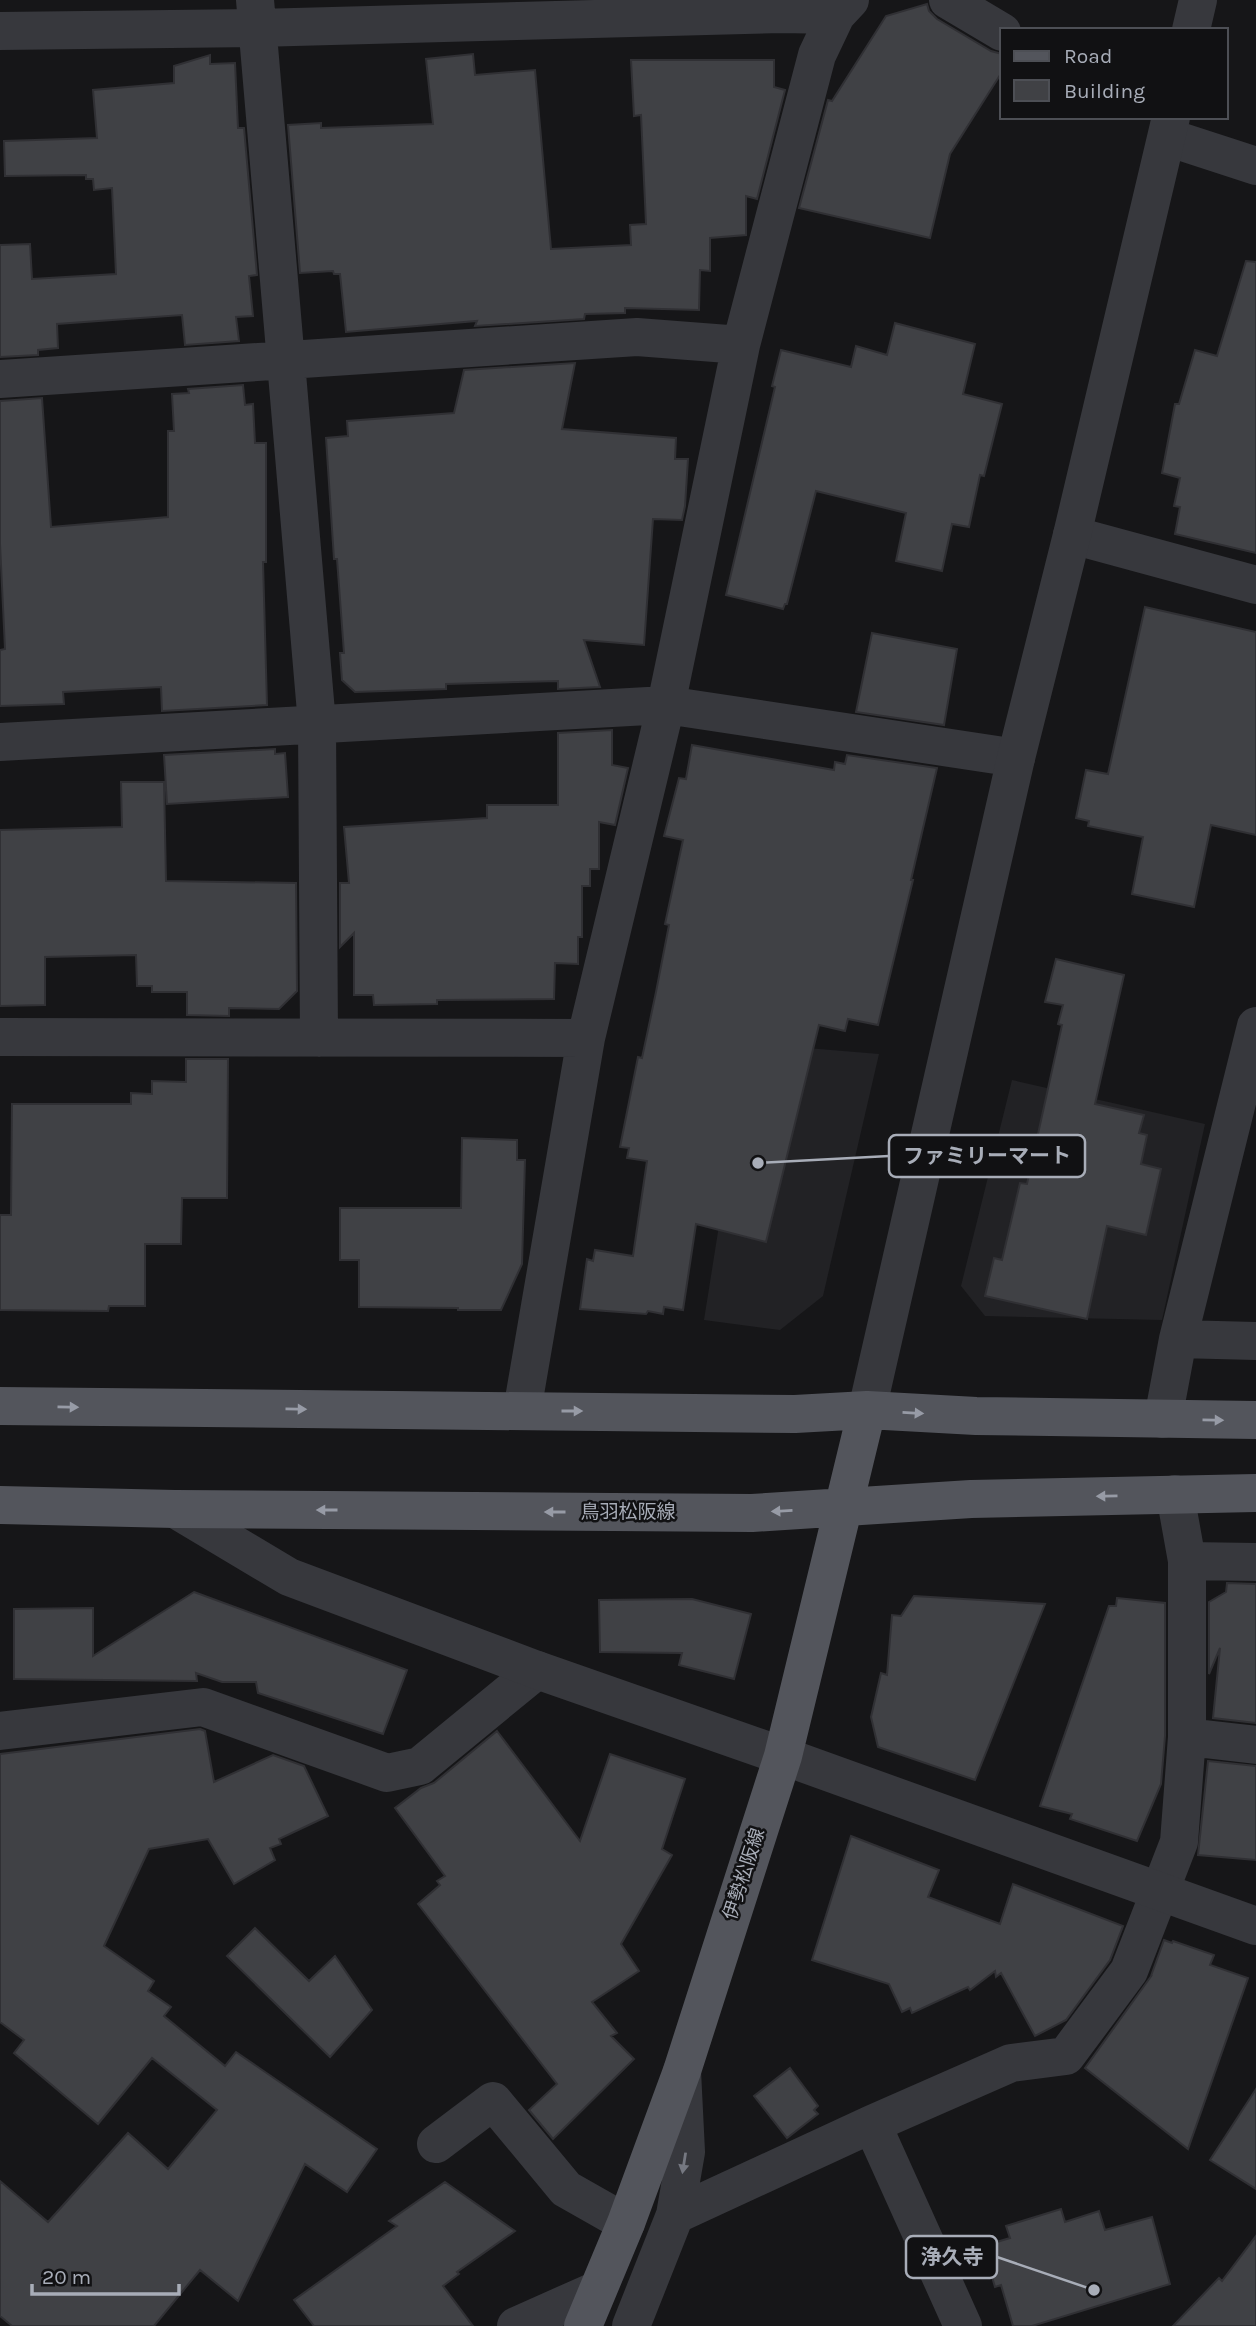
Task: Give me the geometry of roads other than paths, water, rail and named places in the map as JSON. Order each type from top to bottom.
[{"type":"main road","points":[[0,1406],[795,1414],[867,1410],[976,1416],[1256,1420]]},
{"type":"main road","name":"伊勢松阪線","points":[[583,2326],[626,2222],[682,2071],[783,1756],[867,1410]]},
{"type":"main road","name":"鳥羽松阪線","points":[[0,1505],[175,1509],[752,1513],[971,1499],[1256,1493]]},
{"type":"street","points":[[948,0],[1000,31]]},
{"type":"street","points":[[1191,28],[1198,0]]},
{"type":"street","points":[[0,31],[256,14],[781,14],[843,8]]},
{"type":"street","points":[[522,1411],[586,1038],[666,705],[741,345],[817,55],[843,8]]},
{"type":"street","points":[[256,14],[317,724],[319,1038]]},
{"type":"street","points":[[867,1410],[1016,758],[1072,536],[1169,127],[1256,166]]},
{"type":"street","points":[[0,379],[637,337],[741,345]]},
{"type":"street","points":[[1072,536],[1256,585]]},
{"type":"street","points":[[0,742],[666,705],[1016,758]]},
{"type":"street","points":[[1163,1419],[1178,1339],[1256,1026]]},
{"type":"street","points":[[0,1037],[586,1038]]},
{"type":"street","points":[[1178,1339],[1256,1340]]},
{"type":"street","points":[[675,2215],[1011,2063],[1066,2056],[1129,1971],[1179,1842],[1188,1737],[1187,1561],[1175,1494]]},
{"type":"street","points":[[175,1509],[289,1577],[537,1670],[1256,1926]]},
{"type":"street","points":[[1187,1561],[1256,1562]]},
{"type":"street","points":[[0,1731],[203,1707],[387,1773],[420,1766],[537,1670]]},
{"type":"street","points":[[1188,1737],[1256,1745]]},
{"type":"street","points":[[631,2326],[675,2215],[686,2152],[682,2071]]},
{"type":"street","points":[[436,2144],[493,2101],[566,2189],[626,2222]]},
{"type":"street","points":[[872,2124],[963,2326]]},
{"type":"street","points":[[528,2323],[597,2290]]},
{"type":"place","name":"ファミリーマート","points":[[758,1163]]},
{"type":"place","name":"浄久寺","points":[[1094,2290]]}]
